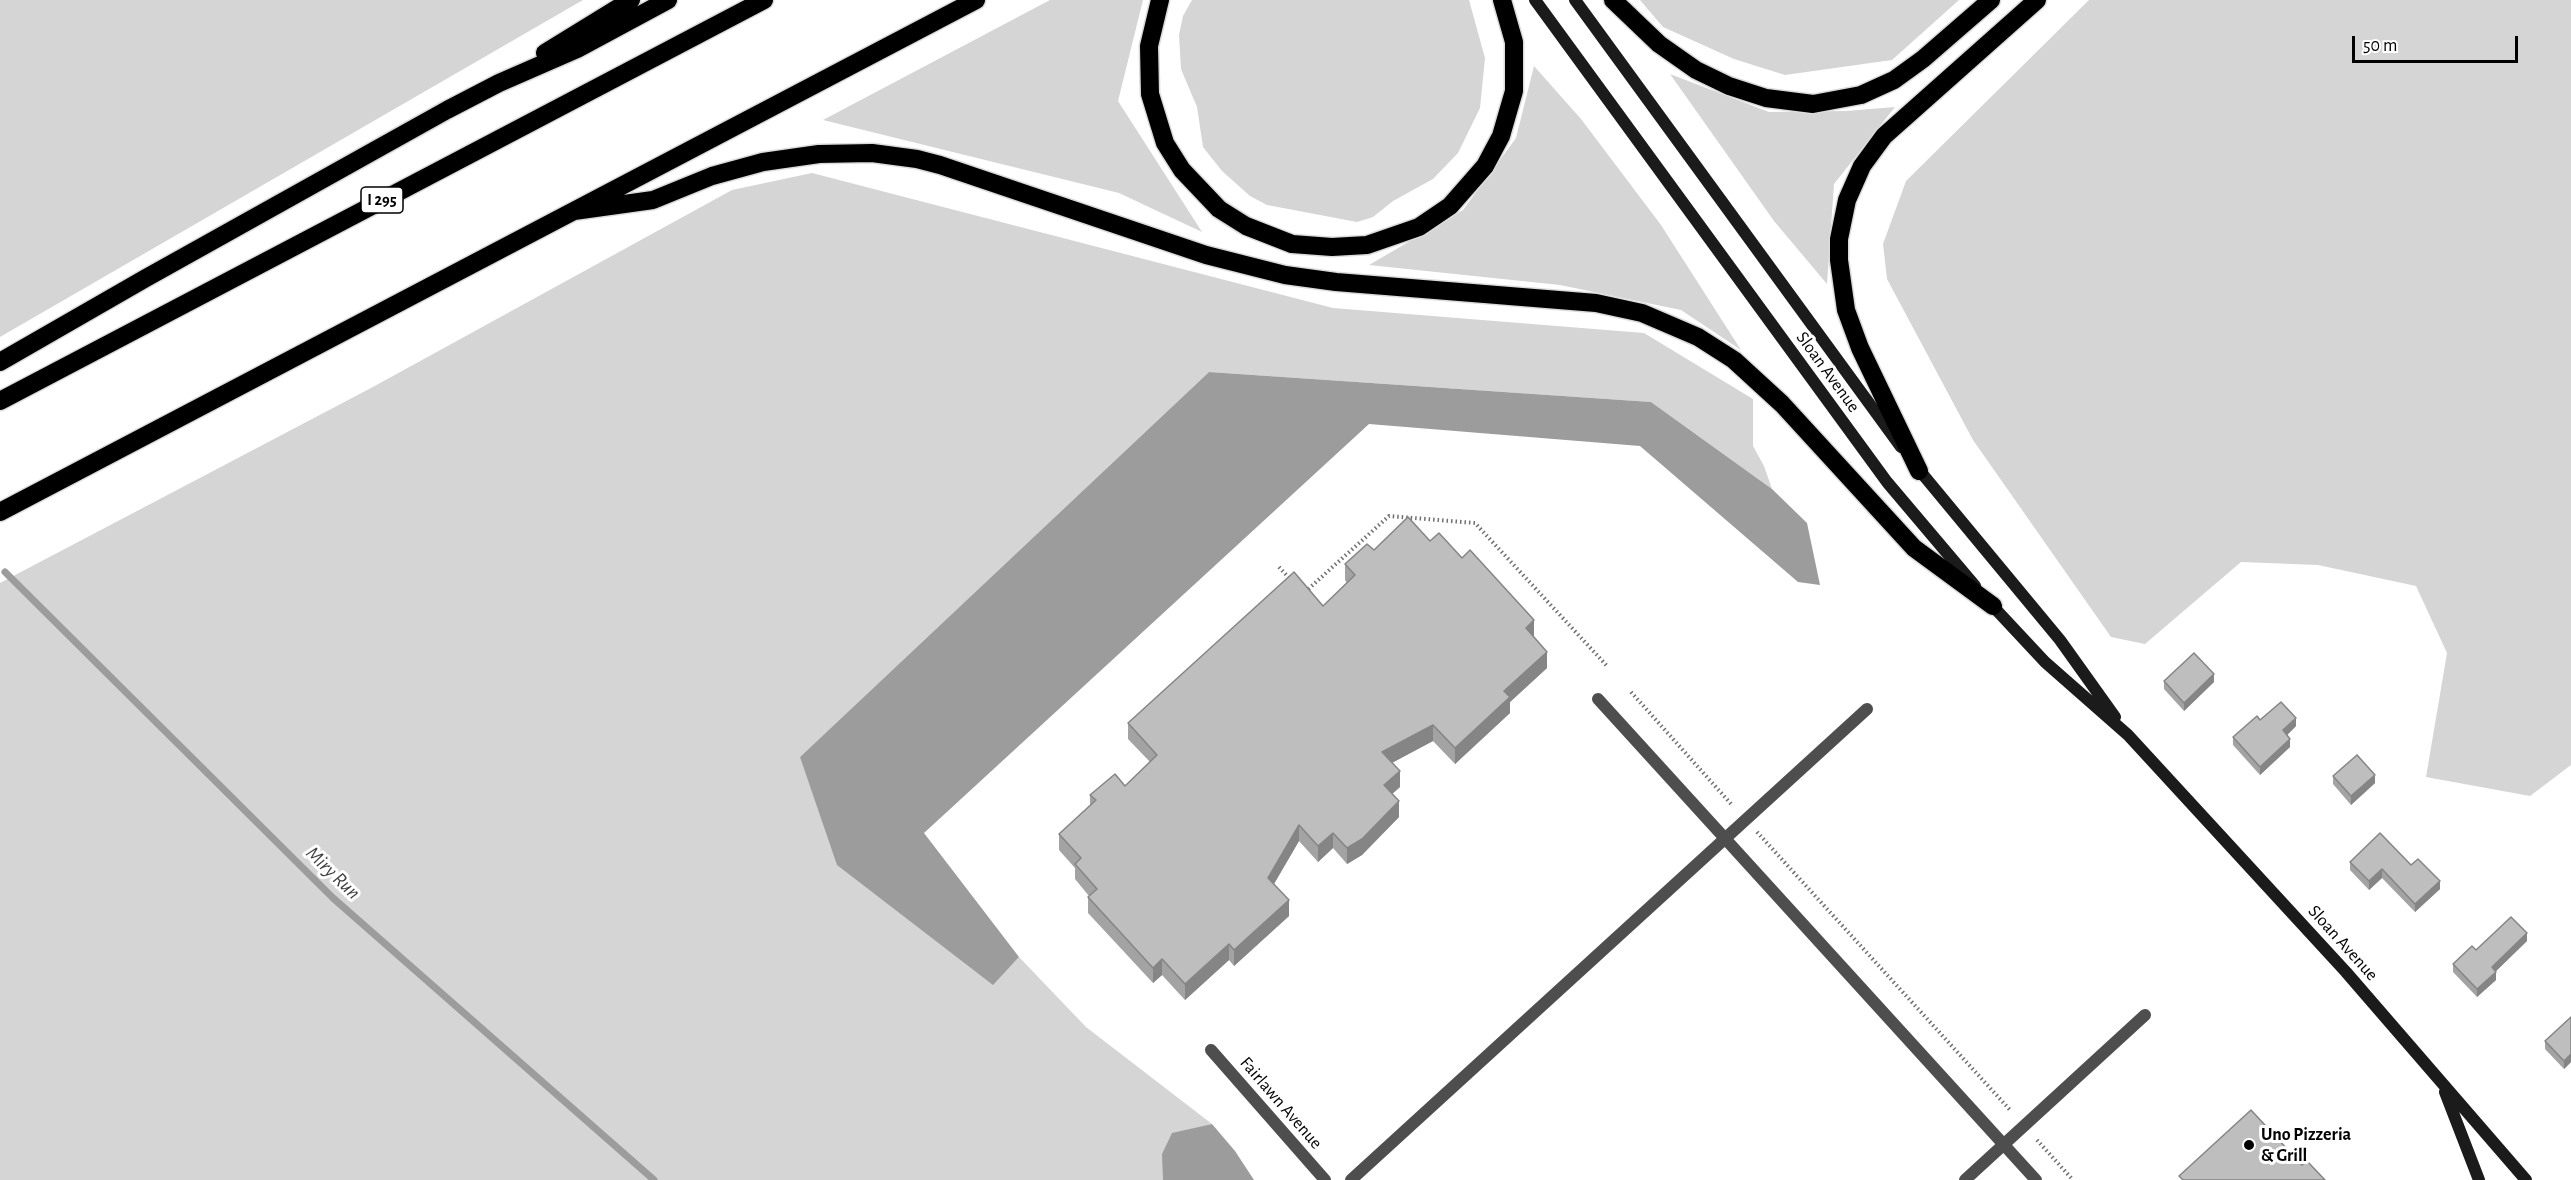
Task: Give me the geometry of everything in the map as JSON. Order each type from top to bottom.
[{"type":"highway","points":[[0,362],[146,278],[499,83],[631,0]]},
{"type":"highway","points":[[499,83],[577,49],[668,0]]},
{"type":"highway","name":"I 295","points":[[0,400],[764,0]]},
{"type":"highway","points":[[0,512],[976,0]]},
{"type":"highway","points":[[1160,0],[1149,46],[1149,86],[1153,110],[1165,143],[1182,170],[1219,210],[1246,226],[1292,244],[1332,248],[1367,245],[1419,227],[1450,206],[1485,166],[1501,136],[1514,91],[1515,49],[1502,0]]},
{"type":"highway","points":[[1613,0],[1659,44],[1696,70],[1730,86],[1766,98],[1813,104],[1830,103],[1861,95],[1894,80],[1930,53],[1990,0]]},
{"type":"highway","points":[[1919,471],[1860,348],[1846,310],[1839,239],[1847,200],[1862,166],[1884,136],[2037,0]]},
{"type":"highway","points":[[574,211],[653,200],[712,176],[763,162],[819,154],[872,153],[917,159],[940,165],[1206,255],[1285,275],[1336,282],[1596,303],[1642,313],[1698,337],[1734,360],[1782,404],[1914,548],[1993,606]]},
{"type":"main road","name":"Sloan Avenue","points":[[1534,0],[1887,482],[1993,606],[2045,662],[2128,735],[2332,956],[2526,1180]]},
{"type":"main road","name":"Sloan Avenue","points":[[1575,0],[1919,471],[2060,640],[2128,735]]},
{"type":"main road","points":[[2441,1082],[2479,1180]]},
{"type":"street","points":[[1598,699],[2036,1180]]},
{"type":"street","points":[[1351,1180],[1867,709]]},
{"type":"street","points":[[1965,1180],[2145,1015]]},
{"type":"street","name":"Fairlawn Avenue","points":[[1211,1050],[1325,1180]]},
{"type":"path","points":[[1279,567],[1304,593],[1389,516],[1475,523],[1608,667]]},
{"type":"path","points":[[1631,692],[1732,805]]},
{"type":"path","points":[[1757,832],[2011,1111]]},
{"type":"path","points":[[2037,1140],[2073,1180]]},
{"type":"shaded area","points":[[0,0],[583,0],[0,337]]},
{"type":"shaded area","points":[[1050,0],[1143,0],[1118,101],[1202,232],[1119,193],[823,120]]},
{"type":"shaded area","points":[[1192,0],[1469,0],[1485,58],[1480,108],[1458,153],[1433,179],[1393,201],[1373,217],[1357,222],[1267,205],[1250,196],[1222,171],[1203,147],[1197,107],[1181,69],[1179,35],[1183,16]]},
{"type":"shaded area","points":[[1640,0],[1959,0],[1892,60],[1785,75],[1734,59],[1663,27]]},
{"type":"shaded area","points":[[2089,0],[2571,0],[2571,765],[2530,796],[2426,777],[2447,653],[2416,586],[2318,565],[2241,562],[2145,644],[2111,637],[1973,440],[1887,279],[1883,244],[1906,181]]},
{"type":"shaded area","points":[[1534,66],[1581,119],[1661,225],[1741,350],[1681,310],[1560,285],[1369,265],[1463,210],[1516,138]]},
{"type":"shaded area","points":[[1670,74],[1769,112],[1846,111],[1895,107],[1834,184],[1827,284],[1774,221]]},
{"type":"shaded area","points":[[812,173],[1333,308],[1644,333],[1753,399],[1753,446],[1764,466],[1772,489],[1651,402],[1209,372],[800,757],[993,984],[1019,957],[1086,1027],[1212,1124],[1172,1134],[1163,1180],[0,1180],[0,583],[371,388],[732,190]]},
{"type":"shaded area","points":[[1209,372],[1651,402],[1772,489],[1807,523],[1820,585],[1798,582],[1640,446],[1369,424],[924,833],[1019,957],[993,985],[837,865],[800,757]]},
{"type":"shaded area","points":[[1212,1124],[1235,1151],[1254,1180],[1163,1180],[1162,1154],[1172,1133]]},
{"type":"building","points":[[1408,517],[1430,541],[1439,533],[1462,558],[1470,550],[1534,620],[1526,628],[1547,652],[1504,691],[1510,697],[1455,748],[1433,725],[1382,752],[1400,771],[1384,785],[1399,801],[1362,839],[1347,848],[1333,833],[1318,846],[1299,825],[1268,878],[1289,900],[1234,950],[1229,944],[1185,984],[1162,959],[1153,968],[1088,897],[1097,889],[1075,864],[1081,858],[1059,834],[1096,800],[1090,795],[1115,774],[1125,786],[1157,755],[1128,723],[1294,572],[1323,606],[1355,575],[1345,564],[1367,544],[1374,550]]},
{"type":"building","points":[[2194,653],[2214,674],[2184,703],[2164,681]]},
{"type":"building","points":[[2281,702],[2296,718],[2283,730],[2290,739],[2260,767],[2233,737],[2257,716],[2260,720]]},
{"type":"building","points":[[2357,755],[2375,775],[2351,796],[2333,776]]},
{"type":"building","points":[[2380,833],[2411,865],[2418,859],[2440,881],[2415,904],[2382,869],[2369,881],[2350,862]]},
{"type":"building","points":[[2511,917],[2527,933],[2492,967],[2496,972],[2477,989],[2453,964],[2472,946],[2476,950]]},
{"type":"building","points":[[2571,1017],[2571,1054],[2564,1061],[2545,1041]]},
{"type":"building","points":[[2251,1110],[2302,1165],[2307,1161],[2325,1180],[2183,1180],[2179,1176]]},
{"type":"waterway","name":"Miry Run","points":[[5,572],[333,898],[654,1180]]},
{"type":"place","name":"Uno Pizzeria & Grill","points":[[2249,1145]]}]
